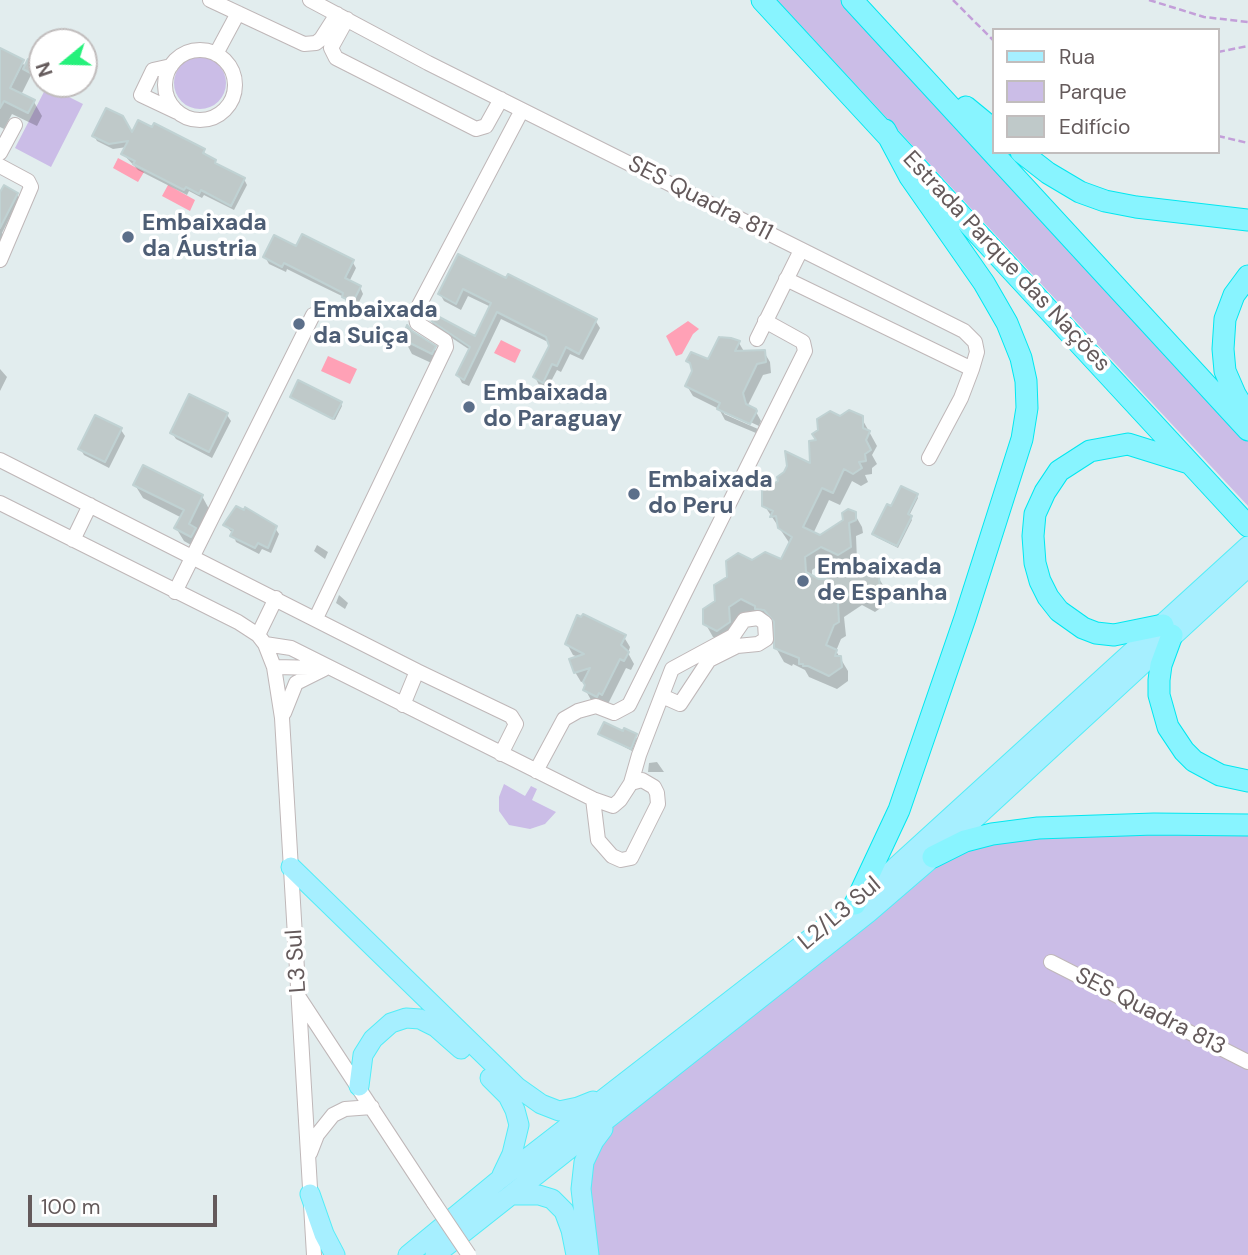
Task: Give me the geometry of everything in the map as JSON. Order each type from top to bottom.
[{"type":"highway","name":"Estrada Parque das Nações","points":[[762,0],[1241,518]]},
{"type":"highway","points":[[852,0],[992,151]]},
{"type":"highway","points":[[904,55],[992,128]]},
{"type":"highway","points":[[855,904],[899,810],[957,644],[1022,439],[1027,408],[1026,381],[1021,358],[1007,323],[984,283],[910,177],[885,130]]},
{"type":"highway","points":[[995,154],[1248,430]]},
{"type":"highway","points":[[1024,154],[1048,173],[1080,192],[1105,201],[1248,220]]},
{"type":"highway","points":[[1248,276],[1234,296],[1225,319],[1223,349],[1225,371],[1248,417]]},
{"type":"highway","points":[[1192,464],[1128,444],[1090,451],[1059,471],[1045,492],[1035,514],[1035,563],[1048,597],[1059,611],[1083,628],[1114,635],[1168,630],[1159,680],[1159,695],[1168,727],[1184,751],[1201,765],[1220,775],[1248,781]]},
{"type":"highway","points":[[933,856],[979,837],[1038,828],[1154,824],[1248,825]]},
{"type":"main road","name":"L2/L3 Sul","points":[[408,1255],[615,1113],[868,913],[933,856],[1168,630],[1248,546]]},
{"type":"main road","name":"L2/L3 Sul","points":[[435,1255],[506,1187],[613,1092],[855,904],[1168,630],[1248,567]]},
{"type":"main road","points":[[291,867],[517,1087],[541,1104],[559,1111],[578,1107],[613,1092]]},
{"type":"main road","points":[[359,1086],[363,1055],[373,1039],[391,1024],[406,1018],[420,1019],[436,1027],[508,1096],[519,1125],[506,1187],[552,1199],[564,1211],[576,1255]]},
{"type":"main road","points":[[589,1255],[581,1189],[584,1162],[594,1141],[615,1113]]},
{"type":"main road","points":[[310,1194],[324,1234],[335,1255]]},
{"type":"street","points":[[210,0],[304,44],[321,39],[342,17]]},
{"type":"street","name":"SES Quadra 811","points":[[310,0],[522,110],[964,331],[975,342],[977,352],[961,398],[929,457]]},
{"type":"street","points":[[216,54],[238,13]]},
{"type":"street","points":[[342,17],[331,48],[331,53],[336,58],[476,129],[486,126],[501,99]]},
{"type":"street","points":[[171,66],[153,70],[141,95],[192,120],[209,119],[229,105],[234,89],[232,73],[216,54],[199,51],[183,55],[167,74],[168,98],[177,112]]},
{"type":"street","points":[[316,618],[446,347],[445,341],[417,323],[415,313],[522,110]]},
{"type":"street","points":[[0,153],[15,124]]},
{"type":"street","points":[[0,166],[28,181],[31,187],[1,254]]},
{"type":"street","points":[[757,338],[801,250]]},
{"type":"street","points":[[786,279],[972,369]]},
{"type":"street","points":[[176,592],[313,315]]},
{"type":"street","points":[[536,771],[564,719],[578,711],[596,706],[614,713],[629,705],[805,351],[803,342],[765,321]]},
{"type":"street","points":[[0,460],[511,716],[516,724],[501,754]]},
{"type":"street","points":[[0,503],[238,622],[262,639],[291,648],[501,754],[613,806],[631,783],[671,669],[704,657],[735,641]]},
{"type":"street","points":[[73,540],[90,505]]},
{"type":"street","points":[[262,639],[276,598]]},
{"type":"street","name":"L3 Sul","points":[[262,639],[274,667],[282,718],[314,1255]]},
{"type":"street","points":[[662,695],[680,704],[704,657]]},
{"type":"street","points":[[274,667],[328,668]]},
{"type":"street","points":[[282,718],[296,683],[328,668]]},
{"type":"street","points":[[403,705],[417,671]]},
{"type":"street","points":[[593,799],[598,840],[611,856],[627,859],[634,855],[658,799],[654,787],[642,780],[631,783]]},
{"type":"street","name":"SES Quadra 813","points":[[1051,962],[1248,1062]]},
{"type":"street","points":[[299,998],[469,1255]]},
{"type":"street","points":[[308,1157],[317,1135],[333,1115],[345,1109],[372,1107]]},
{"type":"path","points":[[953,0],[992,39]]},
{"type":"path","points":[[1149,0],[1204,16],[1248,22]]},
{"type":"path","points":[[1220,52],[1248,46]]},
{"type":"path","points":[[1220,136],[1248,143]]},
{"type":"green space","points":[[777,0],[842,0],[1248,441],[1248,506]]},
{"type":"green space","points":[[200,57],[210,59],[218,65],[224,73],[224,93],[218,101],[210,107],[200,109],[190,107],[182,101],[176,93],[174,83],[176,73],[182,65],[190,59]]},
{"type":"green space","points":[[41,98],[71,98],[83,104],[51,167],[15,148]]},
{"type":"green space","points":[[504,784],[525,796],[531,786],[537,789],[532,800],[556,812],[545,824],[530,829],[509,825],[499,811],[499,797]]},
{"type":"green space","points":[[1248,826],[1248,1255],[593,1255],[585,1164],[594,1141],[933,857],[992,834]]},
{"type":"shaded area","points":[[118,158],[144,172],[138,182],[113,168]]},
{"type":"shaded area","points":[[168,185],[195,200],[190,211],[162,196]]},
{"type":"shaded area","points":[[688,321],[699,329],[693,334],[682,354],[676,356],[666,336]]},
{"type":"shaded area","points":[[501,340],[521,350],[515,363],[494,353]]},
{"type":"shaded area","points":[[328,356],[357,369],[350,384],[321,371]]},
{"type":"building","points":[[0,48],[24,60],[10,88],[35,100],[28,113],[4,101],[0,108]]},
{"type":"building","points":[[28,59],[28,72],[23,69]]},
{"type":"building","points":[[106,108],[123,116],[132,132],[138,120],[152,127],[154,123],[205,149],[203,153],[216,160],[215,163],[245,178],[231,206],[201,190],[199,194],[186,187],[184,190],[133,164],[135,161],[121,154],[128,141],[109,144],[92,136]]},
{"type":"building","points":[[4,185],[18,193],[0,228],[0,192]]},
{"type":"building","points":[[302,234],[354,260],[345,278],[361,286],[353,302],[342,297],[343,293],[284,263],[282,267],[263,257],[274,235],[296,246]]},
{"type":"building","points":[[458,254],[506,278],[508,274],[597,319],[579,354],[566,347],[557,366],[552,364],[543,383],[533,377],[549,346],[546,337],[497,312],[464,380],[456,375],[470,347],[427,318],[430,312],[475,336],[491,303],[463,289],[456,304],[438,294]]},
{"type":"building","points":[[407,325],[436,346],[432,354],[402,339]]},
{"type":"building","points":[[719,337],[740,341],[735,351],[765,350],[766,362],[757,364],[743,393],[746,404],[757,411],[750,424],[717,409],[720,403],[685,386],[692,371],[690,363],[686,361],[691,352],[708,359]]},
{"type":"building","points":[[298,380],[342,402],[333,419],[290,397]]},
{"type":"building","points":[[189,394],[228,413],[209,452],[170,433]]},
{"type":"building","points":[[849,410],[863,416],[863,428],[870,431],[866,440],[871,450],[865,454],[866,461],[859,462],[862,468],[853,474],[844,469],[833,493],[822,488],[803,527],[820,535],[843,520],[842,513],[848,509],[856,512],[856,520],[849,523],[851,547],[838,555],[821,547],[805,557],[806,572],[819,579],[826,579],[839,570],[853,577],[865,568],[879,575],[880,591],[867,599],[853,592],[838,603],[839,622],[834,625],[826,645],[837,650],[835,656],[841,656],[842,667],[829,676],[799,664],[799,658],[774,648],[774,622],[764,610],[755,609],[755,606],[741,599],[729,607],[730,622],[717,631],[703,624],[703,609],[715,601],[714,585],[727,577],[726,561],[738,553],[752,560],[765,552],[781,559],[792,537],[778,528],[776,516],[770,517],[773,511],[762,506],[762,491],[778,481],[777,477],[784,472],[787,466],[785,451],[810,463],[809,441],[816,440],[812,434],[818,430],[817,419],[830,411],[840,416]]},
{"type":"building","points":[[95,415],[122,428],[105,462],[78,449]]},
{"type":"building","points":[[143,465],[203,495],[189,524],[196,528],[191,537],[174,528],[184,510],[133,485]]},
{"type":"building","points":[[901,486],[918,494],[908,514],[912,516],[897,546],[872,534],[887,504],[891,506]]},
{"type":"building","points":[[236,506],[244,510],[245,507],[277,526],[268,548],[258,543],[255,548],[230,536],[233,530],[223,525]]},
{"type":"building","points":[[583,614],[626,635],[621,645],[629,652],[624,661],[620,659],[602,695],[599,693],[597,697],[583,690],[583,682],[590,668],[574,673],[569,659],[584,654],[565,644],[577,615],[581,617]]},
{"type":"building","points":[[604,722],[637,734],[631,749],[598,734]]},
{"type":"place","name":"Embaixada da Áustria","points":[[128,237]]},
{"type":"place","name":"Embaixada da Suiça","points":[[299,324]]},
{"type":"place","name":"Embaixada do Paraguay","points":[[469,407]]},
{"type":"place","name":"Embaixada do Peru","points":[[634,494]]},
{"type":"place","name":"Embaixada de Espanha","points":[[803,581]]}]
